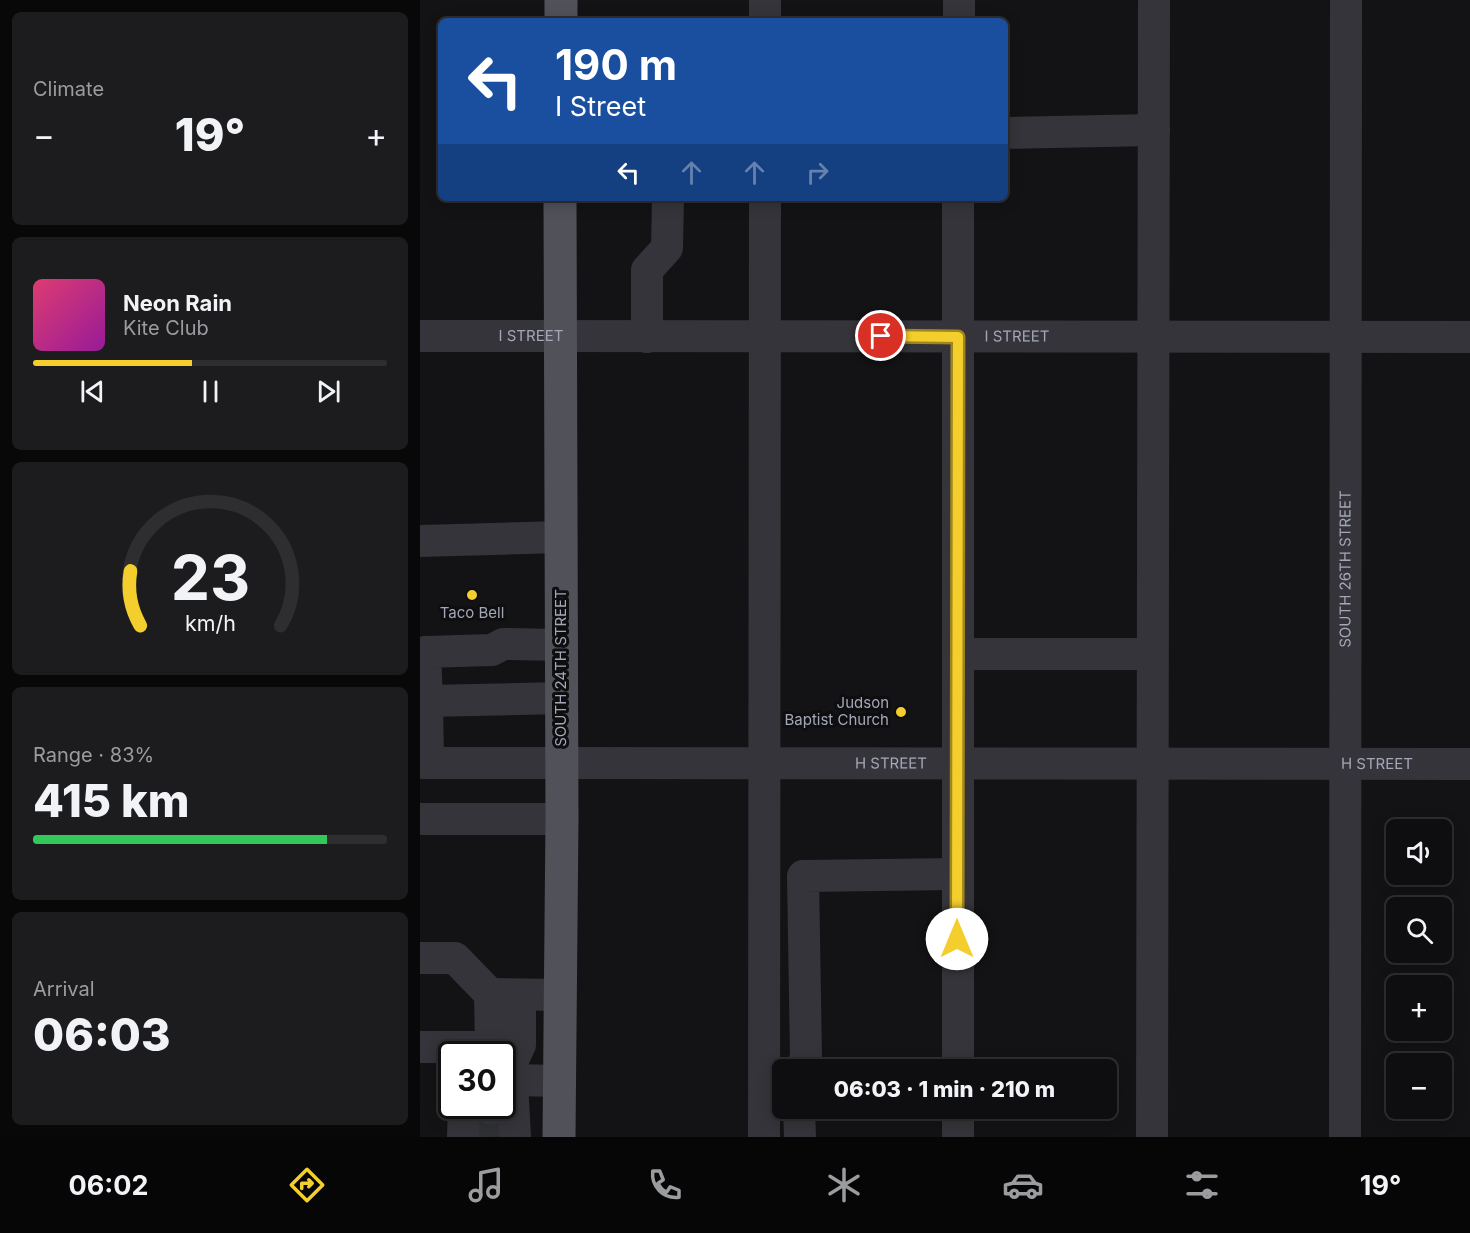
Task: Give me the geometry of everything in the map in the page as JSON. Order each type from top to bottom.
[{"type":"main road","points":[[561,0],[561,18]]},
{"type":"main road","name":"SOUTH 24TH STREET","points":[[559,1137],[560,201]]},
{"type":"street","points":[[765,0],[765,18]]},
{"type":"street","points":[[958,0],[958,18]]},
{"type":"street","points":[[1152,1137],[1154,0]]},
{"type":"street","name":"SOUTH 26TH STREET","points":[[1345,1137],[1346,0]]},
{"type":"street","points":[[1008,133],[1154,130]]},
{"type":"street","points":[[647,336],[647,270],[667,248],[668,201]]},
{"type":"street","points":[[764,1137],[765,201]]},
{"type":"street","points":[[958,201],[958,1059]]},
{"type":"street","name":"I STREET","points":[[420,336],[1470,337]]},
{"type":"street","points":[[420,541],[561,537]]},
{"type":"street","points":[[424,763],[427,701],[422,651],[492,650],[503,644],[561,645]]},
{"type":"street","points":[[957,654],[1152,654]]},
{"type":"street","points":[[427,701],[561,699]]},
{"type":"street","name":"H STREET","points":[[424,763],[1470,764]]},
{"type":"street","points":[[420,819],[561,819]]},
{"type":"street","points":[[805,1059],[803,876],[957,874]]},
{"type":"street","points":[[420,958],[455,958],[505,995],[560,995]]},
{"type":"street","points":[[505,995],[520,1045],[516,1052]]},
{"type":"street","points":[[420,1047],[438,1055]]},
{"type":"street","points":[[516,1082],[558,1081]]},
{"type":"street","points":[[463,1137],[474,1119]]},
{"type":"street","points":[[509,1119],[515,1137]]},
{"type":"street","points":[[799,1119],[800,1137]]},
{"type":"street","points":[[958,1119],[958,1137]]},
{"type":"tunnel","points":[[491,1119],[492,1137]]},
{"type":"place","name":"Taco Bell","points":[[472,595]]},
{"type":"place","name":"Judson Baptist Church","points":[[901,712]]},
{"type":"route","points":[[881,336],[958,337],[957,939]]}]
